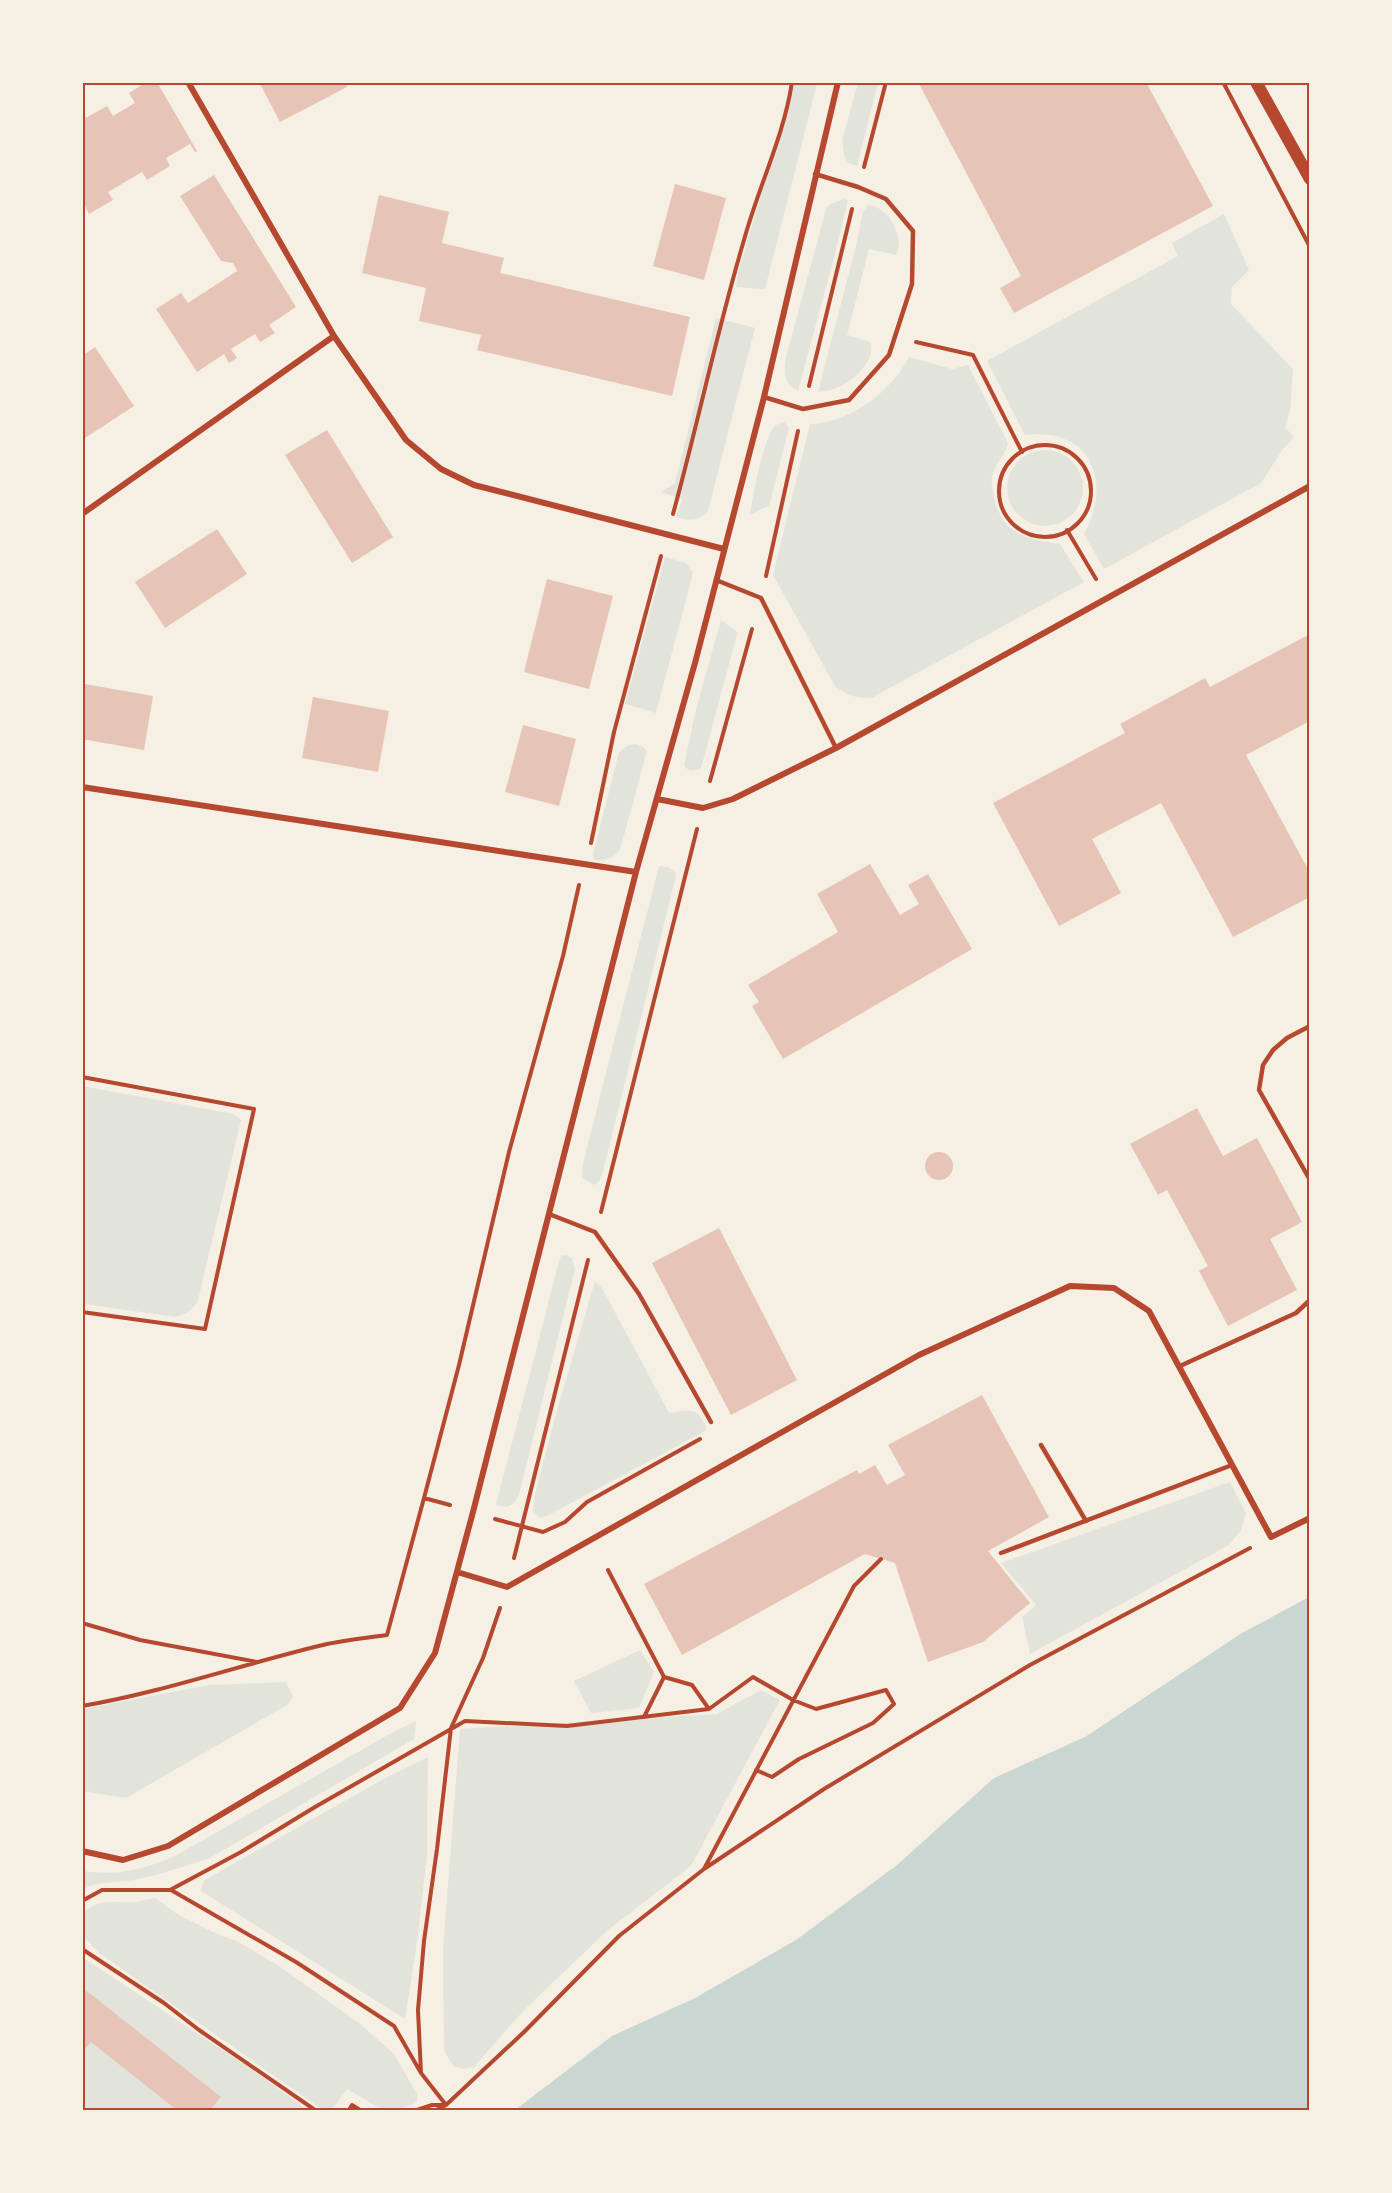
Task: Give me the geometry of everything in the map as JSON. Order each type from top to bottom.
[{"type":"main road","points":[[1256,82],[1310,179]]},
{"type":"street","points":[[188,82],[334,336],[406,440],[441,469],[474,485],[724,549]]},
{"type":"street","points":[[82,1851],[123,1860],[168,1846],[400,1708],[435,1653],[474,1512],[636,872],[764,397],[838,82]]},
{"type":"street","points":[[82,514],[334,336]]},
{"type":"street","points":[[657,799],[703,808],[733,799],[836,748],[1310,486]]},
{"type":"street","points":[[82,787],[636,872]]},
{"type":"street","points":[[457,1572],[507,1587],[919,1355],[1070,1286],[1114,1288],[1149,1311],[1270,1538],[1310,1518]]},
{"type":"lane","points":[[764,397],[803,409],[849,400],[889,355],[912,284],[913,231],[886,199],[858,187],[815,174]]},
{"type":"lane","points":[[716,580],[760,598],[836,748]]},
{"type":"lane","points":[[1310,1026],[1287,1038],[1273,1050],[1263,1065],[1259,1090],[1310,1180]]},
{"type":"lane","points":[[549,1214],[595,1232],[639,1294],[711,1422]]},
{"type":"lane","points":[[1180,1366],[1296,1313],[1310,1300]]},
{"type":"lane","points":[[1041,1445],[1086,1521]]},
{"type":"lane","points":[[1000,1553],[1232,1465]]},
{"type":"path","points":[[674,513],[734,274],[750,218],[774,149],[792,82]]},
{"type":"path","points":[[421,2073],[418,2010],[451,1728],[483,1658],[507,1587],[520,1527],[703,808],[760,598],[822,325],[886,82]]},
{"type":"path","points":[[1223,82],[1310,247]]},
{"type":"path","points":[[895,337],[973,355],[1022,452]]},
{"type":"path","points":[[1047,444],[1063,448],[1076,456],[1086,469],[1091,484],[1090,499],[1085,514],[1076,526],[1049,536],[1034,536],[1020,530],[1009,520],[1002,507],[999,493],[1001,478],[1007,465],[1018,453],[1022,452],[1032,446],[1047,444]]},
{"type":"path","points":[[1067,530],[1107,598]]},
{"type":"path","points":[[591,844],[614,732],[662,555]]},
{"type":"path","points":[[82,1706],[116,1700],[324,1645],[387,1635],[459,1365],[509,1152],[577,892]]},
{"type":"path","points":[[82,1077],[254,1109],[205,1329],[82,1312]]},
{"type":"path","points":[[424,1498],[543,1532],[565,1522],[587,1502],[705,1436]]},
{"type":"path","points":[[436,2110],[446,2105],[524,2032],[619,1936],[704,1869],[824,1789],[1030,1665],[1270,1538]]},
{"type":"path","points":[[704,1869],[854,1586],[881,1559]]},
{"type":"path","points":[[608,1570],[664,1677],[692,1685],[709,1709]]},
{"type":"path","points":[[82,1623],[140,1640],[260,1663]]},
{"type":"path","points":[[644,1717],[664,1677]]},
{"type":"path","points":[[82,1901],[102,1890],[170,1890],[241,1852],[465,1721],[567,1726],[709,1709],[753,1677],[793,1700],[816,1709],[886,1690],[894,1704],[873,1724],[799,1759],[772,1777],[756,1770]]},
{"type":"path","points":[[170,1890],[296,1962],[394,2026],[421,2073],[446,2105]]},
{"type":"path","points":[[82,1949],[164,2003],[315,2110]]},
{"type":"path","points":[[349,2110],[352,2105],[360,2110]]},
{"type":"path","points":[[417,2110],[432,2105],[446,2105]]},
{"type":"shaded area","points":[[793,83],[817,83],[765,289],[736,287],[738,272]]},
{"type":"shaded area","points":[[858,83],[878,83],[857,166],[848,163],[844,156],[842,140]]},
{"type":"shaded area","points":[[844,199],[848,201],[798,391],[787,381],[786,357],[826,209],[830,204]]},
{"type":"shaded area","points":[[868,205],[875,206],[888,216],[899,240],[896,255],[869,249],[847,335],[870,342],[870,355],[863,368],[847,383],[818,392],[863,212]]},
{"type":"shaded area","points":[[1224,214],[1249,270],[1232,287],[1231,304],[1293,369],[1290,411],[1285,427],[1294,437],[1283,449],[1261,483],[1104,569],[1084,534],[1096,495],[1095,477],[1090,462],[1080,449],[1066,440],[1048,435],[1025,435],[987,361],[1178,256],[1172,243]]},
{"type":"shaded area","points":[[716,318],[755,328],[708,511],[697,518],[685,519],[676,517],[682,499],[661,492],[675,483]]},
{"type":"shaded area","points":[[909,357],[952,369],[968,365],[1008,443],[992,477],[993,492],[999,512],[1005,522],[1019,534],[1060,544],[1084,582],[873,697],[858,697],[835,686],[773,575],[810,424],[840,418],[868,403],[892,382]]},
{"type":"shaded area","points":[[784,422],[789,427],[769,506],[750,515],[758,471],[768,438],[774,427]]},
{"type":"shaded area","points":[[1045,450],[1060,453],[1072,461],[1080,473],[1083,488],[1080,503],[1072,515],[1060,523],[1045,526],[1030,523],[1018,515],[1010,503],[1007,488],[1010,473],[1018,461],[1030,453]]},
{"type":"shaded area","points":[[665,557],[686,563],[693,573],[656,713],[625,704]]},
{"type":"shaded area","points":[[721,620],[737,632],[701,768],[692,771],[684,766],[696,709]]},
{"type":"shaded area","points":[[635,744],[647,751],[620,850],[611,858],[599,861],[594,859],[593,854],[619,752]]},
{"type":"shaded area","points":[[659,866],[668,867],[676,873],[676,876],[603,1171],[599,1181],[594,1185],[582,1178],[583,1163]]},
{"type":"shaded area","points":[[82,1086],[234,1114],[241,1120],[198,1300],[192,1309],[177,1317],[83,1304]]},
{"type":"shaded area","points":[[566,1255],[572,1258],[575,1269],[519,1495],[510,1506],[496,1505],[558,1265],[561,1256]]},
{"type":"shaded area","points":[[595,1281],[602,1288],[669,1413],[692,1411],[700,1416],[707,1430],[540,1518],[533,1510],[535,1494]]},
{"type":"shaded area","points":[[1230,1482],[1246,1513],[1241,1530],[1229,1545],[1030,1654],[1022,1617],[1036,1605],[1001,1563]]},
{"type":"shaded area","points":[[1309,1597],[1309,2110],[515,2110],[612,2036],[695,1998],[796,1940],[897,1865],[994,1778],[1085,1737],[1242,1633]]},
{"type":"shaded area","points":[[640,1650],[654,1672],[639,1708],[591,1713],[574,1681]]},
{"type":"shaded area","points":[[286,1682],[293,1697],[287,1705],[126,1798],[83,1791],[83,1709],[210,1685]]},
{"type":"shaded area","points":[[761,1690],[780,1700],[691,1866],[608,1930],[523,2011],[474,2067],[463,2069],[453,2066],[444,2050],[443,1949],[460,1729],[717,1714]]},
{"type":"shaded area","points":[[416,1721],[414,1739],[210,1858],[152,1876],[101,1883],[83,1889],[83,1871],[108,1873],[130,1871],[175,1856]]},
{"type":"shaded area","points":[[428,1757],[427,1855],[405,2019],[201,1891],[203,1881],[387,1777]]},
{"type":"shaded area","points":[[155,1898],[177,1914],[237,1941],[279,1966],[359,2023],[394,2054],[417,2094],[417,2102],[388,2110],[373,2105],[347,2089],[332,2110],[323,2110],[99,1953],[83,1936],[83,1913],[96,1904],[136,1902]]},
{"type":"shaded area","points":[[82,1957],[263,2077],[307,2110],[83,2110]]},
{"type":"building","points":[[147,82],[157,82],[197,151],[195,152],[190,144],[166,158],[170,166],[147,180],[142,172],[108,192],[113,200],[89,214],[85,206],[82,207],[82,120],[107,106],[113,116],[135,103],[129,93]]},
{"type":"building","points":[[259,82],[345,82],[347,87],[280,122]]},
{"type":"building","points":[[918,82],[1146,82],[1213,206],[1014,313],[1000,288],[1021,276]]},
{"type":"building","points":[[214,175],[296,307],[269,325],[275,333],[260,342],[255,334],[231,349],[237,358],[229,363],[224,354],[197,372],[156,309],[181,293],[188,303],[237,271],[233,263],[221,261],[180,196]]},
{"type":"building","points":[[675,184],[726,198],[704,280],[653,266]]},
{"type":"building","points":[[379,195],[449,212],[442,243],[504,258],[500,273],[690,317],[672,396],[477,350],[481,335],[419,321],[426,288],[362,273]]},
{"type":"building","points":[[95,347],[134,406],[82,440],[82,356]]},
{"type":"building","points":[[327,430],[393,537],[352,563],[285,455]]},
{"type":"building","points":[[217,529],[247,574],[165,628],[135,582]]},
{"type":"building","points":[[547,579],[613,596],[589,689],[524,672]]},
{"type":"building","points":[[1310,634],[1310,721],[1246,755],[1310,873],[1310,897],[1233,937],[1161,803],[1092,839],[1121,893],[1059,926],[993,803],[1125,733],[1120,724],[1205,678],[1210,687]]},
{"type":"building","points":[[85,684],[153,696],[144,750],[82,739],[82,696]]},
{"type":"building","points":[[313,697],[389,711],[378,772],[302,758]]},
{"type":"building","points":[[523,725],[576,739],[559,806],[505,792]]},
{"type":"building","points":[[870,864],[900,915],[919,904],[908,885],[928,874],[972,949],[783,1059],[752,1006],[759,1002],[748,985],[838,932],[817,894]]},
{"type":"building","points":[[1197,1108],[1223,1156],[1257,1138],[1302,1222],[1270,1239],[1297,1290],[1228,1326],[1199,1271],[1208,1266],[1167,1190],[1158,1195],[1130,1144]]},
{"type":"building","points":[[939,1152],[949,1156],[953,1166],[949,1176],[939,1180],[929,1176],[925,1166],[929,1156]]},
{"type":"building","points":[[719,1228],[797,1380],[731,1415],[652,1263]]},
{"type":"building","points":[[982,1395],[1049,1517],[988,1551],[1030,1603],[983,1642],[928,1662],[895,1563],[865,1554],[682,1655],[644,1584],[857,1470],[859,1474],[875,1465],[887,1485],[905,1475],[888,1445]]},
{"type":"building","points":[[82,1990],[88,1992],[221,2097],[210,2110],[172,2110],[174,2108],[91,2042],[82,2052]]}]
